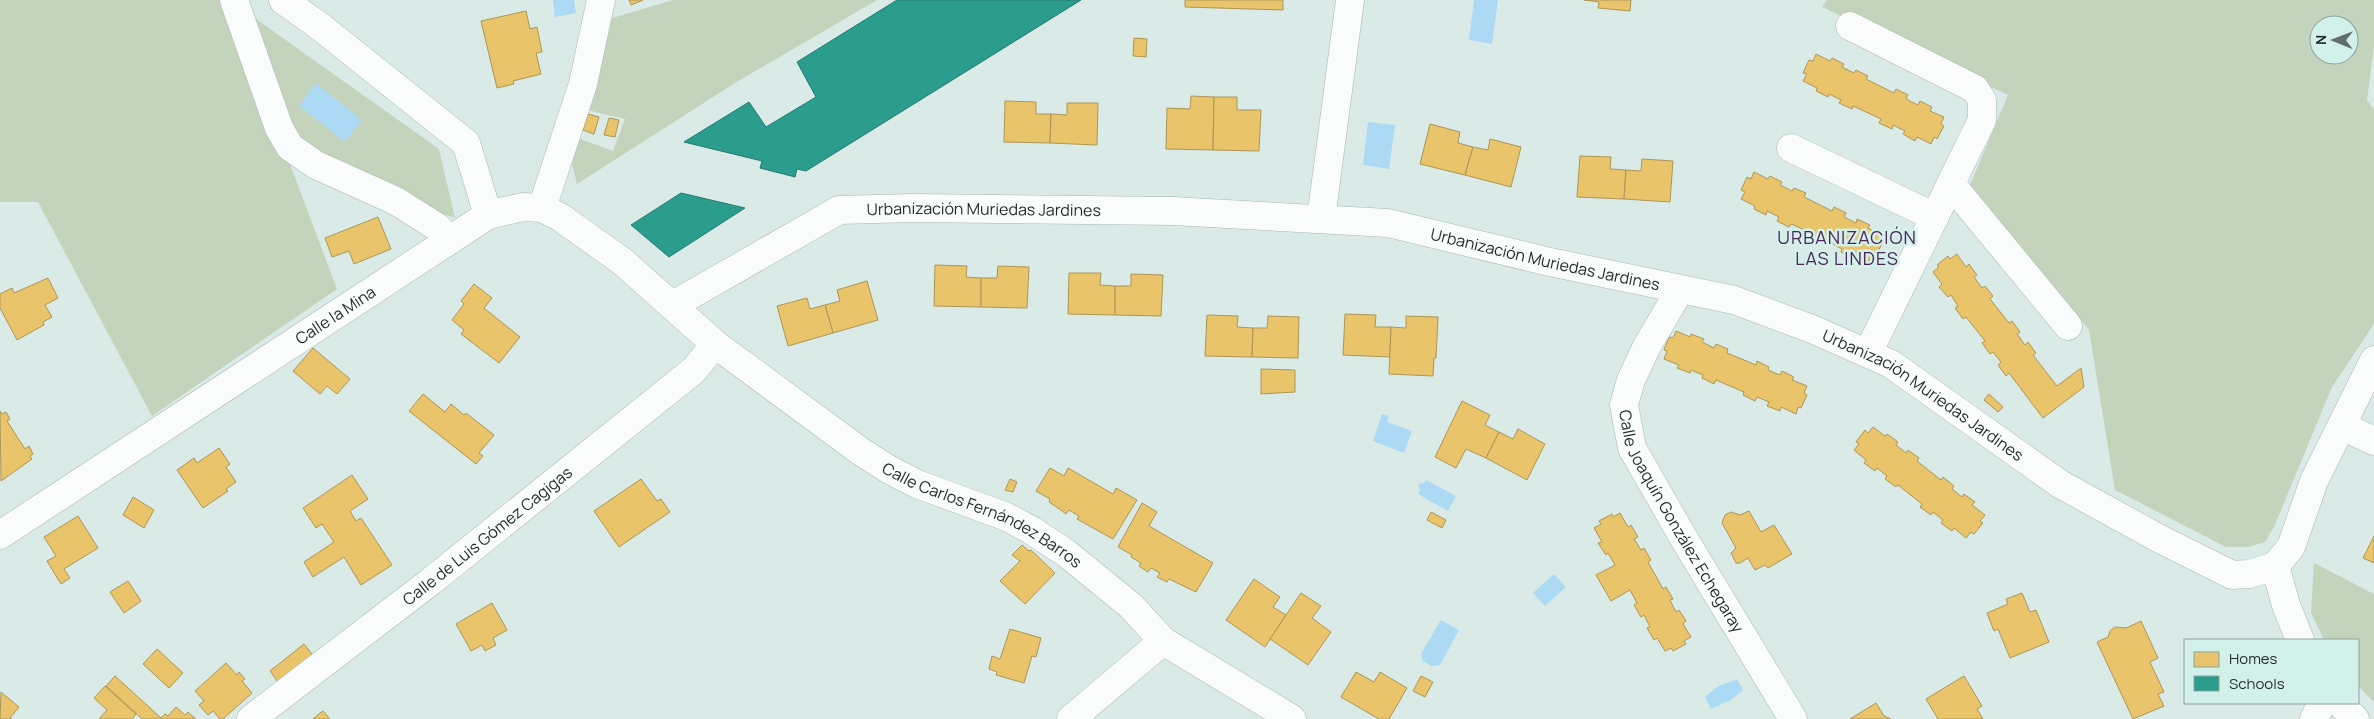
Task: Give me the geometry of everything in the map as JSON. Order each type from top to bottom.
[{"type":"street","points":[[234,0],[279,128],[290,147],[316,165],[396,201],[437,227],[450,240]]},
{"type":"street","points":[[283,0],[318,25],[466,143],[488,215]]},
{"type":"street","points":[[542,208],[583,84],[601,0]]},
{"type":"street","points":[[1321,218],[1350,0]]},
{"type":"street","points":[[1850,26],[1975,89],[1982,100],[1982,120],[1868,353]]},
{"type":"street","points":[[1791,148],[1935,217]]},
{"type":"street","points":[[1951,184],[2068,326]]},
{"type":"street","name":"Calle la Mina","points":[[0,535],[488,215],[523,207],[542,208],[560,217],[623,262],[673,305]]},
{"type":"street","name":"Urbanización Muriedas Jardines","points":[[673,305],[839,210],[913,208],[1153,211],[1321,218],[1388,223],[1680,290],[1734,300],[1812,329],[1891,364],[2060,484],[2166,542],[2232,574],[2249,574],[2276,566]]},
{"type":"street","name":"Calle Joaquín González Echegaray","points":[[1680,290],[1631,380],[1624,405],[1632,448],[1683,537],[1793,719]]},
{"type":"street","name":"Calle Carlos Fernández Barros","points":[[673,305],[715,344],[888,470],[917,484],[1007,517],[1031,530],[1066,553],[1131,606],[1163,641],[1292,719]]},
{"type":"street","name":"Calle de Luis Gómez Cagigas","points":[[251,719],[430,582],[694,370],[715,344]]},
{"type":"street","points":[[2300,639],[2286,605],[2276,566],[2291,547],[2314,481],[2374,360]]},
{"type":"street","points":[[2342,426],[2374,441]]},
{"type":"street","points":[[1071,719],[1163,641]]},
{"type":"street","points":[[2314,719],[2322,704]]},
{"type":"street","points":[[2341,704],[2355,719]]},
{"type":"green space","points":[[0,0],[228,0],[337,289],[152,416],[38,202],[0,202]]},
{"type":"green space","points":[[673,0],[877,0],[735,83],[577,184],[571,160],[578,138],[613,151],[625,119],[587,110],[609,19]]},
{"type":"green space","points":[[1827,0],[2374,0],[2374,47],[2367,100],[2374,110],[2374,324],[2332,387],[2274,527],[2265,542],[2248,547],[2226,547],[2115,490],[2089,330],[1970,185],[2008,95],[1822,7]]},
{"type":"green space","points":[[242,9],[439,149],[455,218],[440,213],[348,168],[298,137],[280,113]]},
{"type":"green space","points":[[2314,563],[2374,594],[2374,702],[2359,687],[2359,639],[2324,639],[2311,613]]},
{"type":"water","points":[[553,0],[574,0],[576,13],[555,17]]},
{"type":"water","points":[[1474,0],[1498,0],[1492,44],[1469,40]]},
{"type":"water","points":[[316,83],[362,120],[345,142],[299,106]]},
{"type":"water","points":[[1368,122],[1395,125],[1389,169],[1363,165]]},
{"type":"water","points":[[1382,414],[1389,416],[1387,422],[1412,431],[1404,453],[1373,441]]},
{"type":"water","points":[[1426,480],[1456,496],[1448,511],[1418,494],[1420,490],[1418,484],[1424,483]]},
{"type":"water","points":[[1554,574],[1566,587],[1545,606],[1533,593]]},
{"type":"water","points":[[1441,620],[1459,630],[1440,665],[1431,666],[1422,660],[1421,654]]},
{"type":"water","points":[[1737,679],[1743,690],[1731,700],[1711,709],[1705,697],[1717,687]]},
{"type":"building: Homes","points":[[629,0],[643,0],[631,5]]},
{"type":"building: Homes","points":[[1185,0],[1283,0],[1283,10],[1185,7]]},
{"type":"building: Homes","points":[[1584,0],[1631,0],[1630,11],[1598,8],[1599,2]]},
{"type":"building: Homes","points":[[526,11],[530,29],[537,27],[542,52],[536,53],[541,74],[513,81],[514,84],[497,88],[481,21]]},
{"type":"building: Homes","points":[[1134,38],[1147,39],[1146,57],[1133,56]]},
{"type":"building: Homes","points":[[1816,54],[1830,61],[1832,58],[1844,64],[1842,67],[1854,73],[1856,70],[1868,76],[1866,79],[1894,93],[1896,89],[1908,95],[1906,99],[1918,105],[1920,101],[1932,107],[1930,111],[1944,117],[1941,124],[1944,126],[1937,139],[1934,137],[1931,144],[1917,137],[1915,141],[1903,134],[1905,131],[1893,125],[1892,129],[1879,123],[1881,119],[1853,106],[1852,109],[1839,103],[1841,100],[1829,94],[1828,97],[1816,91],[1817,88],[1803,81],[1807,74],[1803,73],[1809,60],[1813,61]]},
{"type":"building: Homes","points":[[1191,96],[1214,97],[1213,150],[1166,149],[1167,108],[1190,109]]},
{"type":"building: Homes","points":[[1214,97],[1237,97],[1237,110],[1261,110],[1259,151],[1213,150]]},
{"type":"building: Homes","points":[[1005,101],[1036,102],[1036,114],[1051,114],[1050,143],[1004,142]]},
{"type":"building: Homes","points":[[1067,103],[1098,103],[1097,145],[1050,143],[1051,114],[1067,115]]},
{"type":"building: Homes","points":[[588,114],[599,117],[594,134],[583,130]]},
{"type":"building: Homes","points":[[609,118],[619,120],[615,137],[604,135]]},
{"type":"building: Homes","points":[[1430,124],[1460,132],[1458,143],[1473,147],[1465,175],[1420,164]]},
{"type":"building: Homes","points":[[1490,139],[1521,147],[1511,187],[1465,175],[1473,147],[1488,150]]},
{"type":"building: Homes","points":[[1580,156],[1611,157],[1610,169],[1626,170],[1624,199],[1577,197]]},
{"type":"building: Homes","points":[[1642,159],[1673,161],[1670,202],[1624,199],[1626,170],[1641,171]]},
{"type":"building: Homes","points":[[1754,172],[1768,179],[1770,176],[1782,182],[1780,185],[1792,191],[1794,188],[1806,193],[1804,197],[1832,211],[1834,207],[1846,213],[1844,217],[1856,223],[1857,219],[1870,225],[1868,228],[1881,235],[1878,242],[1882,244],[1875,257],[1872,255],[1868,262],[1854,255],[1853,258],[1841,252],[1842,249],[1831,243],[1829,246],[1817,241],[1819,237],[1805,230],[1791,224],[1789,227],[1777,221],[1779,217],[1767,211],[1766,215],[1754,209],[1755,206],[1741,199],[1745,192],[1741,190],[1747,177],[1751,179]]},
{"type":"building: Homes","points":[[378,217],[391,249],[354,264],[349,251],[332,257],[325,238]]},
{"type":"building: Homes","points":[[1957,254],[1966,267],[1969,264],[1977,275],[1974,277],[1982,288],[1985,286],[1993,296],[1990,299],[2009,323],[2012,321],[2020,332],[2017,334],[2025,345],[2028,342],[2036,353],[2033,355],[2057,386],[2081,368],[2084,387],[2043,418],[2009,373],[2006,376],[1998,365],[2001,362],[1993,352],[1990,354],[1982,343],[1985,341],[1966,317],[1963,319],[1955,308],[1958,306],[1951,295],[1948,297],[1939,287],[1942,284],[1933,272],[1939,267],[1937,265],[1948,256],[1950,259]]},
{"type":"building: Homes","points":[[935,265],[967,266],[966,277],[981,278],[981,307],[934,306]]},
{"type":"building: Homes","points":[[998,266],[1029,267],[1027,308],[981,307],[981,278],[997,278]]},
{"type":"building: Homes","points":[[1069,273],[1101,273],[1100,285],[1115,286],[1115,315],[1068,314]]},
{"type":"building: Homes","points":[[1131,274],[1163,275],[1161,316],[1115,315],[1115,286],[1131,286]]},
{"type":"building: Homes","points":[[48,278],[58,298],[45,305],[52,317],[43,322],[44,325],[17,340],[0,308],[0,294],[12,288],[14,293]]},
{"type":"building: Homes","points":[[867,281],[878,320],[833,333],[825,305],[840,301],[837,290]]},
{"type":"building: Homes","points":[[474,284],[492,298],[484,308],[520,337],[499,363],[461,334],[464,330],[452,320],[464,304],[461,301]]},
{"type":"building: Homes","points":[[807,298],[810,309],[825,305],[833,333],[788,346],[777,306]]},
{"type":"building: Homes","points":[[1345,314],[1376,315],[1375,327],[1391,327],[1390,357],[1343,355]]},
{"type":"building: Homes","points":[[1207,315],[1238,316],[1237,327],[1253,328],[1252,357],[1205,356]]},
{"type":"building: Homes","points":[[1268,316],[1299,317],[1298,358],[1252,357],[1253,328],[1267,328]]},
{"type":"building: Homes","points":[[1406,316],[1438,317],[1433,376],[1389,374],[1391,327],[1406,328]]},
{"type":"building: Homes","points":[[1676,331],[1690,337],[1691,334],[1704,339],[1702,342],[1714,348],[1716,344],[1728,349],[1727,353],[1756,365],[1757,361],[1769,367],[1768,370],[1780,375],[1782,371],[1794,377],[1792,380],[1807,386],[1804,393],[1807,395],[1801,408],[1798,407],[1796,414],[1781,407],[1780,411],[1767,406],[1769,402],[1757,397],[1755,401],[1743,395],[1744,392],[1716,380],[1714,384],[1702,378],[1703,375],[1691,370],[1690,373],[1677,368],[1679,365],[1664,359],[1667,351],[1664,350],[1669,337],[1673,338]]},
{"type":"building: Homes","points":[[313,348],[350,379],[337,394],[327,386],[320,394],[293,371]]},
{"type":"building: Homes","points":[[1261,369],[1295,370],[1295,392],[1261,394]]},
{"type":"building: Homes","points":[[423,394],[445,412],[451,404],[494,435],[479,453],[483,456],[476,464],[409,411]]},
{"type":"building: Homes","points":[[1989,394],[2003,407],[1998,412],[1984,400]]},
{"type":"building: Homes","points":[[1462,401],[1490,415],[1485,425],[1499,432],[1486,458],[1466,449],[1456,468],[1435,457]]},
{"type":"building: Homes","points":[[0,411],[2,414],[6,412],[10,419],[7,421],[25,449],[29,446],[33,454],[30,456],[32,459],[1,481]]},
{"type":"building: Homes","points":[[1873,427],[1885,436],[1887,434],[1898,442],[1896,445],[1906,453],[1908,450],[1919,458],[1917,461],[1941,480],[1943,477],[1954,486],[1952,489],[1962,497],[1964,494],[1975,502],[1972,505],[1985,515],[1980,521],[1983,523],[1974,534],[1971,532],[1966,538],[1954,528],[1952,531],[1941,523],[1943,520],[1933,512],[1931,515],[1920,507],[1922,504],[1898,485],[1896,487],[1885,479],[1887,476],[1877,468],[1875,471],[1864,463],[1866,460],[1854,450],[1859,444],[1856,442],[1865,430],[1868,433]]},
{"type":"building: Homes","points":[[1518,429],[1545,444],[1527,480],[1486,458],[1499,432],[1513,439]]},
{"type":"building: Homes","points":[[219,448],[230,464],[226,467],[236,482],[226,489],[228,491],[203,508],[177,470],[194,458],[197,463]]},
{"type":"building: Homes","points":[[1050,468],[1064,476],[1068,468],[1113,494],[1116,488],[1137,500],[1113,539],[1077,519],[1079,516],[1069,510],[1066,514],[1049,502],[1050,499],[1036,491]]},
{"type":"building: Homes","points":[[352,475],[368,499],[350,511],[356,521],[361,518],[392,565],[361,585],[344,557],[313,577],[304,562],[334,542],[322,524],[316,528],[303,508]]},
{"type":"building: Homes","points":[[641,479],[657,501],[661,499],[670,512],[619,547],[594,511]]},
{"type":"building: Homes","points":[[1010,479],[1017,482],[1013,492],[1005,490]]},
{"type":"building: Homes","points":[[133,497],[154,510],[144,528],[123,515]]},
{"type":"building: Homes","points":[[1142,503],[1157,512],[1149,526],[1213,563],[1196,592],[1169,579],[1167,582],[1157,577],[1160,573],[1151,568],[1148,572],[1139,566],[1141,563],[1131,557],[1132,555],[1118,547]]},
{"type":"building: Homes","points":[[1749,511],[1761,532],[1774,525],[1792,554],[1768,568],[1765,565],[1755,570],[1748,558],[1740,563],[1736,563],[1731,553],[1736,548],[1722,523],[1725,515],[1731,512],[1740,515]]},
{"type":"building: Homes","points":[[1431,512],[1446,520],[1442,528],[1427,520]]},
{"type":"building: Homes","points":[[1620,513],[1628,527],[1631,525],[1638,537],[1634,539],[1641,550],[1644,548],[1651,560],[1648,562],[1663,589],[1666,587],[1673,599],[1670,600],[1676,612],[1679,610],[1686,621],[1683,624],[1691,637],[1684,641],[1686,644],[1673,651],[1671,648],[1665,651],[1657,638],[1654,640],[1647,628],[1650,627],[1644,615],[1641,617],[1634,605],[1637,603],[1630,590],[1611,601],[1596,575],[1615,565],[1608,553],[1606,555],[1598,543],[1602,542],[1594,528],[1601,524],[1599,521],[1612,514],[1613,517]]},
{"type":"building: Homes","points":[[78,516],[98,548],[64,569],[70,578],[61,584],[47,561],[56,556],[44,537]]},
{"type":"building: Homes","points":[[2374,536],[2374,563],[2363,558]]},
{"type":"building: Homes","points":[[1022,545],[1029,551],[1031,550],[1055,573],[1025,604],[1000,581],[1020,561],[1012,555]]},
{"type":"building: Homes","points":[[1254,579],[1280,597],[1273,607],[1286,615],[1265,647],[1226,620]]},
{"type":"building: Homes","points":[[128,581],[141,601],[124,613],[110,592]]},
{"type":"building: Homes","points":[[1301,593],[1321,606],[1312,618],[1331,632],[1308,665],[1270,639]]},
{"type":"building: Homes","points":[[2022,593],[2030,612],[2036,610],[2049,642],[2010,658],[1998,629],[1994,631],[1987,613],[2008,604],[2006,599]]},
{"type":"building: Homes","points":[[492,603],[507,630],[493,638],[496,645],[485,651],[482,645],[471,651],[456,624]]},
{"type":"building: Homes","points":[[2141,621],[2158,658],[2150,662],[2164,692],[2158,694],[2164,706],[2133,719],[2097,642],[2108,637],[2110,631],[2115,627],[2126,628]]},
{"type":"building: Homes","points":[[1010,629],[1041,638],[1036,657],[1032,656],[1024,683],[996,675],[997,672],[989,669],[992,656],[1000,659]]},
{"type":"building: Homes","points":[[304,644],[315,658],[280,685],[270,671]]},
{"type":"building: Homes","points":[[157,649],[183,673],[169,688],[143,664]]},
{"type":"building: Homes","points":[[226,663],[237,675],[239,672],[245,679],[242,681],[252,693],[223,719],[220,719],[213,711],[208,715],[199,705],[204,701],[195,691]]},
{"type":"building: Homes","points":[[1356,672],[1374,682],[1380,672],[1407,688],[1389,719],[1379,719],[1341,697]]},
{"type":"building: Homes","points":[[115,676],[161,718],[165,714],[168,716],[176,707],[185,715],[188,712],[196,719],[142,719],[106,686]]},
{"type":"building: Homes","points":[[1421,676],[1433,682],[1425,697],[1413,691]]},
{"type":"building: Homes","points":[[1964,676],[1982,706],[1977,709],[1983,719],[1938,719],[1926,699]]},
{"type":"building: Homes","points":[[105,686],[136,714],[132,719],[99,719],[107,710],[94,698]]},
{"type":"building: Homes","points":[[1,692],[19,707],[10,718],[12,719],[0,719]]},
{"type":"building: Homes","points":[[1876,703],[1884,716],[1891,719],[1850,719]]},
{"type":"building: Homes","points":[[323,711],[330,719],[313,719],[320,713]]},
{"type":"building: Schools","points":[[897,0],[1081,0],[806,171],[797,169],[795,177],[760,168],[762,161],[684,142],[749,102],[766,127],[816,97],[797,62]]},
{"type":"building: Schools","points":[[681,193],[745,208],[669,257],[631,225]]},
{"type":"district","name":"URBANIZACIÓN LAS LINDES","points":[[1847,247]]}]
